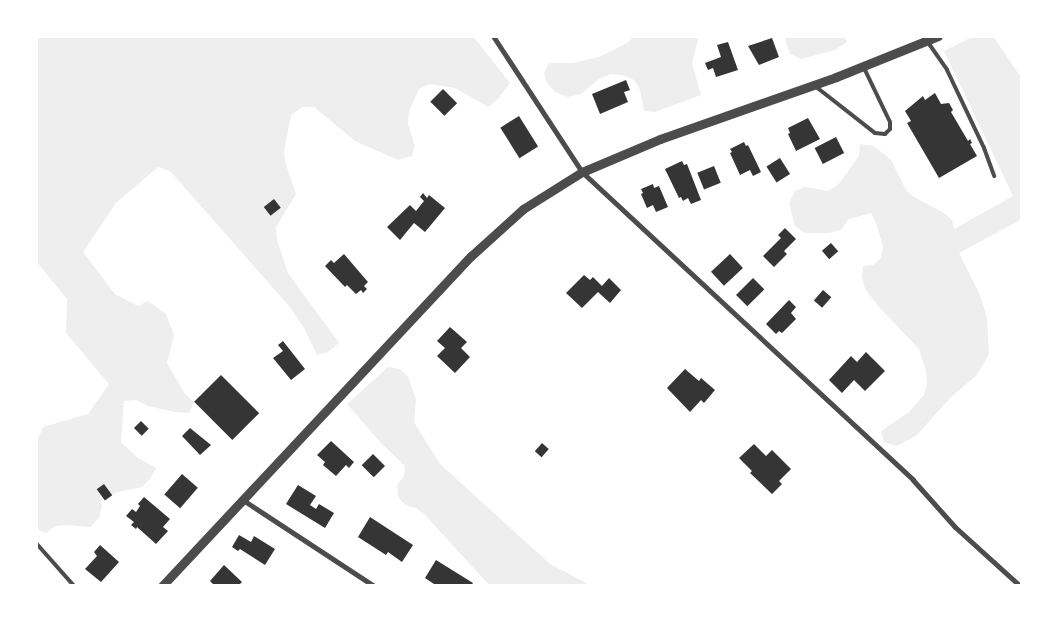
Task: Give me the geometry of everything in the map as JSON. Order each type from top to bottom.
[{"type":"street","points":[[493,36],[582,172],[913,480],[955,527],[1020,586]]},
{"type":"street","points":[[162,586],[471,256],[523,209],[582,172],[660,139],[813,85],[938,36]]},
{"type":"street","points":[[243,500],[374,586]]},
{"type":"lane","points":[[927,41],[947,70],[984,148],[994,176]]},
{"type":"lane","points":[[813,85],[875,133],[885,134],[890,129],[890,122],[863,66]]},
{"type":"lane","points":[[36,543],[74,586]]},
{"type":"shaded area","points":[[36,36],[473,36],[510,83],[497,100],[488,107],[455,88],[430,84],[419,89],[409,111],[408,124],[415,146],[412,156],[398,160],[355,141],[314,107],[302,107],[291,115],[284,152],[285,162],[296,194],[276,227],[277,240],[288,273],[339,343],[328,352],[317,355],[304,328],[289,306],[170,171],[158,167],[116,203],[83,252],[115,294],[138,306],[148,301],[166,314],[174,335],[167,363],[185,394],[194,402],[189,413],[148,406],[136,400],[124,401],[121,442],[138,458],[156,468],[150,479],[142,487],[117,492],[112,495],[100,496],[102,507],[99,518],[90,527],[55,526],[46,533],[36,529],[36,444],[43,427],[88,414],[109,384],[66,333],[67,299],[36,261]]},
{"type":"shaded area","points":[[633,36],[699,36],[692,63],[701,95],[655,112],[644,111],[640,90],[634,80],[623,75],[611,74],[599,79],[581,94],[568,97],[555,92],[547,83],[544,73],[549,63],[573,63],[599,57],[629,42]]},
{"type":"shaded area","points":[[784,36],[844,36],[847,42],[835,50],[801,59],[790,54]]},
{"type":"shaded area","points":[[974,36],[993,36],[1022,79],[1022,219],[959,253],[980,295],[987,318],[989,354],[977,375],[950,398],[917,435],[897,446],[884,442],[881,431],[909,412],[924,395],[927,384],[926,371],[919,349],[879,307],[865,289],[862,277],[863,266],[873,265],[881,258],[883,246],[876,223],[871,213],[849,219],[841,230],[829,233],[805,233],[795,226],[789,203],[795,191],[805,187],[828,191],[838,185],[859,156],[860,144],[873,146],[891,160],[906,190],[914,197],[944,213],[952,220],[954,229],[1013,196],[944,51]]},
{"type":"shaded area","points":[[388,367],[400,369],[408,377],[416,399],[414,422],[440,464],[550,564],[592,586],[490,586],[424,514],[416,508],[405,505],[398,497],[397,485],[404,476],[405,466],[380,442],[347,404]]},
{"type":"building","points":[[772,38],[779,57],[759,65],[748,46]]},
{"type":"building","points":[[728,42],[738,70],[716,77],[713,68],[708,70],[705,63],[721,57],[717,45]]},
{"type":"building","points":[[626,80],[630,90],[624,92],[628,102],[600,114],[592,94]]},
{"type":"building","points":[[443,89],[457,103],[444,116],[430,102]]},
{"type":"building","points":[[935,93],[941,104],[949,103],[953,110],[951,112],[968,141],[970,139],[972,143],[970,144],[977,156],[939,178],[907,123],[911,121],[905,111],[923,96],[925,100]]},
{"type":"building","points":[[519,116],[538,147],[519,158],[500,128]]},
{"type":"building","points":[[808,118],[820,139],[796,151],[788,134],[790,133],[788,128]]},
{"type":"building","points":[[836,137],[844,153],[823,164],[815,148]]},
{"type":"building","points":[[744,142],[746,146],[748,145],[761,172],[753,176],[750,170],[740,175],[730,153],[732,152],[730,149]]},
{"type":"building","points":[[780,158],[790,174],[776,183],[766,166]]},
{"type":"building","points":[[682,161],[684,165],[687,164],[701,200],[691,204],[688,198],[683,201],[681,197],[679,198],[665,169]]},
{"type":"building","points":[[714,166],[721,183],[704,189],[697,173]]},
{"type":"building","points":[[653,184],[654,188],[659,186],[668,207],[656,212],[653,205],[647,208],[641,194],[643,193],[641,189]]},
{"type":"building","points":[[423,193],[427,198],[429,195],[445,208],[425,232],[414,223],[400,240],[387,227],[410,205],[416,211],[424,201],[420,197]]},
{"type":"building","points":[[274,199],[281,208],[271,216],[264,207]]},
{"type":"building","points":[[785,228],[796,239],[784,251],[787,254],[774,267],[763,256],[781,238],[778,235]]},
{"type":"building","points":[[831,243],[838,251],[829,259],[822,251]]},
{"type":"building","points":[[344,254],[368,282],[364,286],[367,289],[363,293],[361,290],[356,294],[347,285],[345,287],[325,266],[331,260],[334,263]]},
{"type":"building","points":[[730,254],[743,268],[724,286],[711,272]]},
{"type":"building","points":[[584,275],[590,280],[593,277],[602,286],[609,278],[621,290],[610,303],[598,292],[582,308],[566,293]]},
{"type":"building","points":[[753,278],[764,289],[747,306],[736,295]]},
{"type":"building","points":[[823,290],[831,297],[822,308],[814,301]]},
{"type":"building","points":[[789,300],[796,307],[791,313],[796,319],[782,333],[779,331],[776,334],[766,324]]},
{"type":"building","points":[[450,327],[467,342],[461,348],[470,357],[455,373],[437,356],[445,348],[437,341]]},
{"type":"building","points":[[283,341],[305,369],[291,380],[273,358],[283,351],[278,345]]},
{"type":"building","points":[[866,352],[885,371],[865,391],[854,380],[842,393],[829,380],[851,356],[857,362]]},
{"type":"building","points":[[685,369],[699,381],[701,378],[715,390],[704,403],[701,400],[690,412],[667,388]]},
{"type":"building","points":[[221,375],[259,413],[232,440],[194,402]]},
{"type":"building","points":[[141,421],[149,429],[142,436],[134,428]]},
{"type":"building","points":[[190,428],[211,445],[200,455],[182,436]]},
{"type":"building","points":[[331,441],[354,462],[349,468],[346,465],[336,476],[323,465],[325,462],[317,455]]},
{"type":"building","points":[[542,443],[549,449],[542,457],[535,451]]},
{"type":"building","points":[[754,444],[766,456],[772,450],[791,469],[779,481],[782,484],[772,494],[750,473],[752,471],[739,458]]},
{"type":"building","points":[[373,454],[385,466],[374,477],[362,465]]},
{"type":"building","points":[[182,474],[198,488],[180,508],[164,494]]},
{"type":"building","points":[[104,484],[112,495],[105,501],[97,489]]},
{"type":"building","points":[[298,485],[316,496],[310,505],[316,509],[319,504],[334,513],[325,528],[286,504]]},
{"type":"building","points":[[144,497],[170,519],[163,527],[168,531],[156,544],[137,527],[136,529],[131,525],[134,522],[126,516],[132,509],[136,512],[140,506],[138,504]]},
{"type":"building","points":[[370,517],[413,545],[402,562],[388,552],[386,555],[358,537]]},
{"type":"building","points":[[239,535],[251,542],[254,536],[275,549],[265,565],[240,549],[238,551],[232,547]]},
{"type":"building","points":[[100,545],[119,562],[101,582],[85,569],[97,556],[94,552]]},
{"type":"building","points":[[436,560],[473,583],[471,586],[437,586],[425,578]]},
{"type":"building","points":[[224,565],[242,582],[238,586],[215,586],[210,581]]}]
